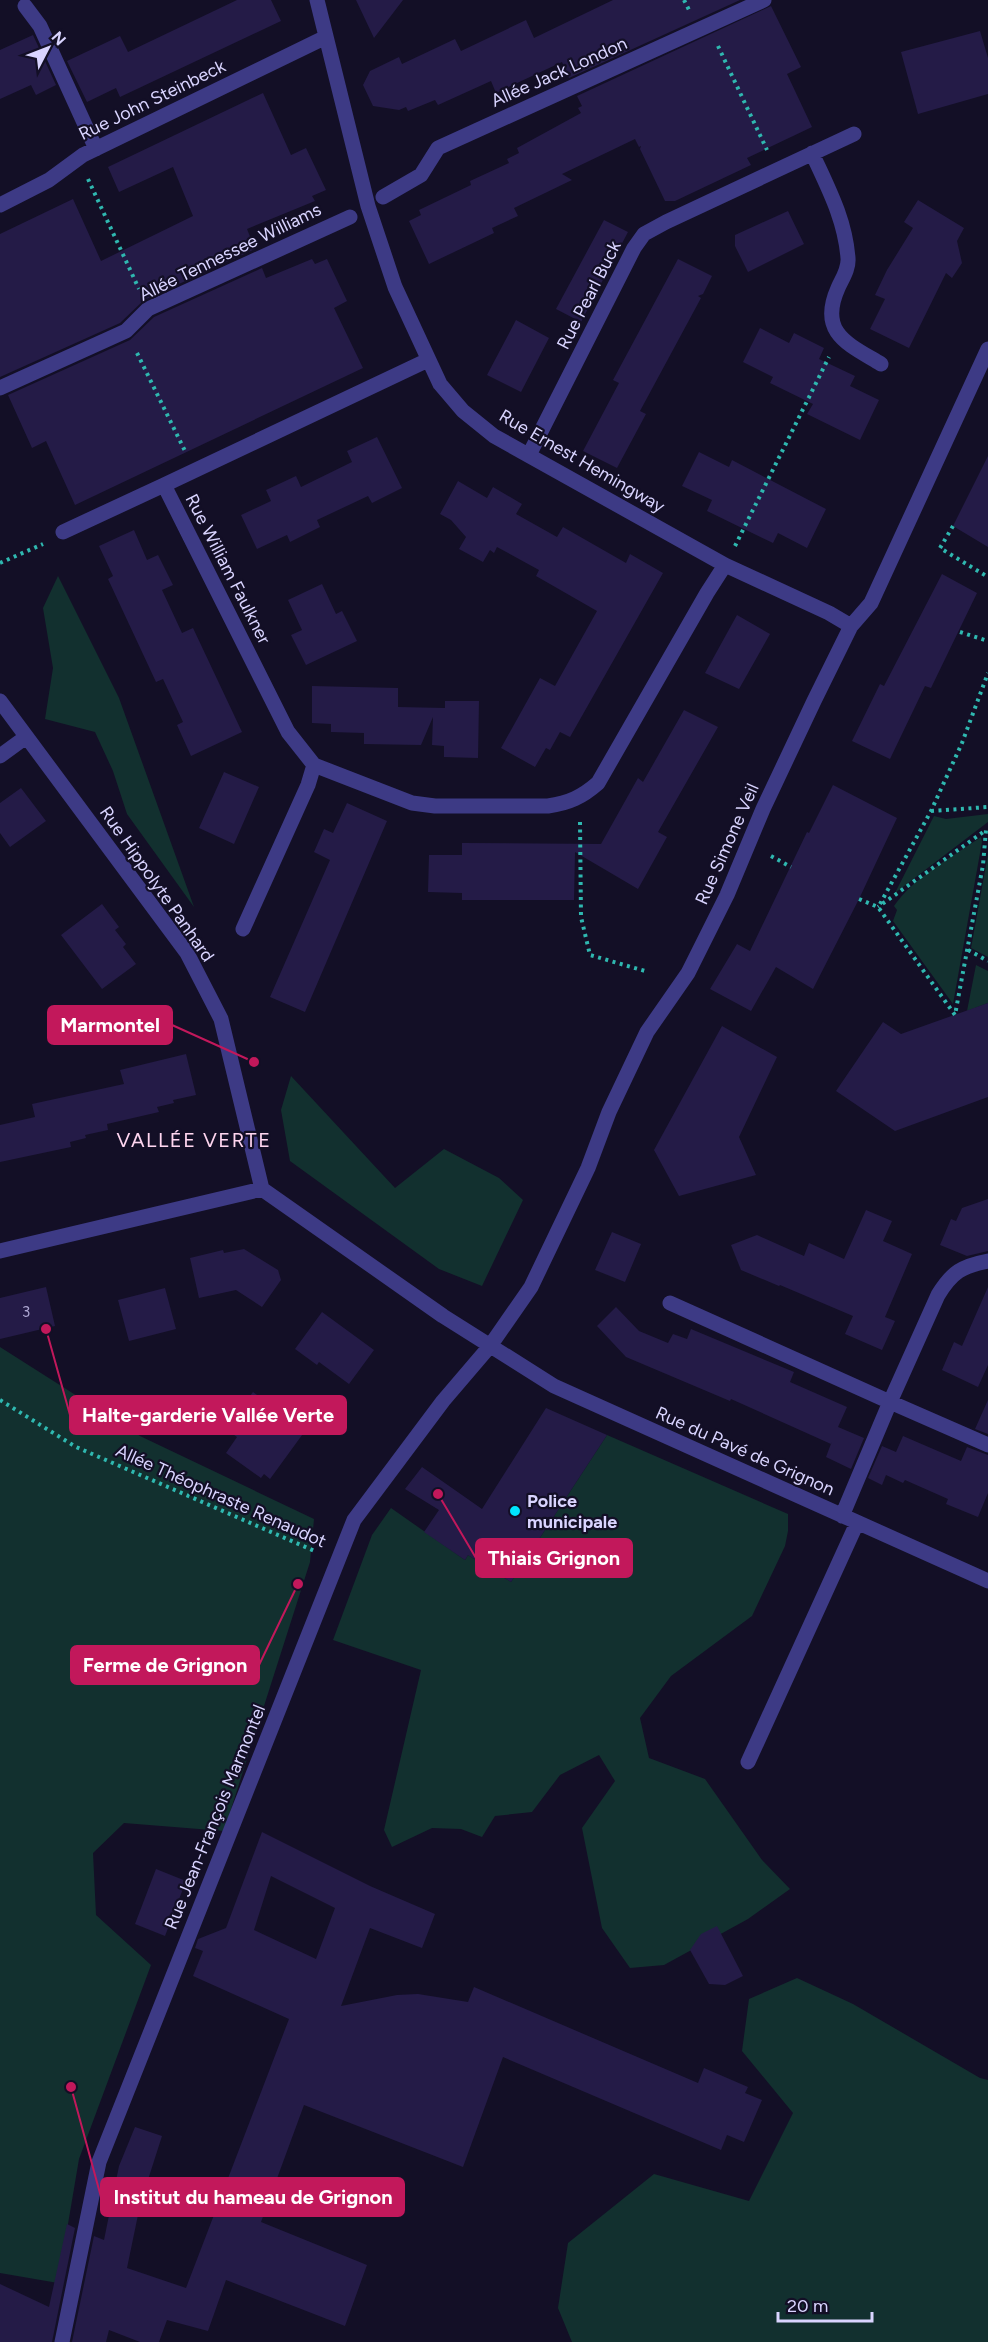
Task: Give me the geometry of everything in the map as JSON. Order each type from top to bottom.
[{"type":"street","name":"Rue Ernest Hemingway","points":[[317,0],[368,206],[395,287],[440,384],[463,411],[494,436],[725,565],[851,626]]},
{"type":"street","name":"Allée Jack London","points":[[383,197],[421,175],[438,148],[764,0]]},
{"type":"street","points":[[25,6],[40,26],[96,148]]},
{"type":"street","name":"Rue John Steinbeck","points":[[0,205],[49,180],[78,158],[96,148],[326,38]]},
{"type":"street","name":"Rue Pearl Buck","points":[[528,455],[644,234],[854,134]]},
{"type":"street","points":[[812,153],[844,224],[848,264],[833,300],[831,315],[835,330],[846,344],[881,364]]},
{"type":"street","name":"Allée Tennessee Williams","points":[[0,388],[126,331],[148,309],[350,217]]},
{"type":"street","name":"Rue Simone Veil","points":[[490,1347],[531,1287],[588,1168],[609,1112],[647,1032],[664,1005],[682,984],[723,905],[763,809],[851,626],[871,603],[988,349]]},
{"type":"street","name":"Rue William Faulkner","points":[[314,765],[288,732],[164,486],[428,360]]},
{"type":"street","points":[[63,532],[164,486]]},
{"type":"street","points":[[243,929],[308,784],[314,765],[412,803],[435,806],[548,806],[566,804],[580,798],[598,783],[706,593],[725,565]]},
{"type":"street","name":"Rue Hippolyte Panhard","points":[[0,701],[187,953],[221,1019],[262,1189]]},
{"type":"street","points":[[0,756],[26,737]]},
{"type":"street","points":[[0,1251],[262,1189],[490,1347]]},
{"type":"street","points":[[842,1516],[938,1295],[945,1283],[956,1272],[969,1265],[988,1261]]},
{"type":"street","points":[[670,1303],[988,1445]]},
{"type":"street","name":"Rue du Pavé de Grignon","points":[[490,1347],[554,1386],[988,1581]]},
{"type":"street","name":"Rue Jean-François Marmontel","points":[[62,2342],[99,2162],[354,1520],[443,1401],[490,1347]]},
{"type":"street","points":[[748,1762],[857,1523]]},
{"type":"path","points":[[708,26],[777,170]]},
{"type":"path","points":[[78,158],[148,309]]},
{"type":"path","points":[[126,331],[194,471]]},
{"type":"path","points":[[725,565],[830,354],[846,344]]},
{"type":"path","points":[[953,526],[940,548],[988,578]]},
{"type":"path","points":[[0,563],[44,544],[63,532]]},
{"type":"path","points":[[960,632],[988,641]]},
{"type":"path","points":[[878,907],[931,811],[962,743],[988,673]]},
{"type":"path","points":[[580,798],[581,917],[590,955],[645,971]]},
{"type":"path","points":[[931,811],[988,807]]},
{"type":"path","points":[[878,907],[987,829]]},
{"type":"path","points":[[859,900],[878,907],[955,1016],[983,865],[987,829]]},
{"type":"path","points":[[771,856],[791,867]]},
{"type":"path","points":[[968,950],[988,961]]},
{"type":"path","name":"Allée Théophraste Renaudot","points":[[0,1400],[76,1447],[337,1562]]},
{"type":"green space","points":[[58,576],[119,698],[194,907],[127,814],[113,771],[95,732],[45,719],[53,668],[43,608]]},
{"type":"green space","points":[[988,814],[988,822],[895,893],[934,816],[946,819]]},
{"type":"green space","points":[[981,837],[982,842],[953,1004],[893,921],[897,910],[894,906],[923,877]]},
{"type":"green space","points":[[988,854],[988,957],[971,948]]},
{"type":"green space","points":[[976,965],[988,971],[988,1003],[967,1011]]},
{"type":"green space","points":[[291,1076],[395,1188],[444,1149],[499,1178],[523,1200],[482,1286],[439,1269],[290,1161],[281,1110]]},
{"type":"green space","points":[[0,1347],[140,1436],[314,1519],[310,1562],[224,1831],[124,1823],[93,1853],[96,1915],[151,1965],[79,2159],[58,2283],[0,2273]]},
{"type":"green space","points":[[607,1435],[788,1514],[785,1546],[752,1616],[671,1676],[640,1718],[649,1758],[705,1779],[762,1860],[790,1889],[748,1919],[664,1965],[630,1968],[602,1928],[582,1828],[615,1781],[599,1755],[560,1775],[532,1812],[495,1816],[482,1837],[461,1829],[432,1828],[392,1847],[384,1830],[421,1670],[333,1640],[372,1535],[391,1508],[465,1560],[468,1555],[511,1582]]},
{"type":"green space","points":[[797,1978],[853,2004],[980,2078],[988,2080],[988,2342],[572,2342],[558,2308],[568,2243],[654,2174],[749,2201],[793,2113],[742,2051],[749,1999]]},
{"type":"building","points":[[237,0],[271,0],[281,21],[120,97],[116,88],[87,102],[67,61],[120,36],[128,52]]},
{"type":"building","points":[[356,0],[403,0],[374,38]]},
{"type":"building","points":[[613,0],[740,0],[569,78],[562,62],[496,93],[491,81],[438,105],[435,100],[408,111],[406,107],[399,110],[373,106],[363,85],[370,71],[399,57],[402,64],[455,39],[461,51],[526,20],[534,38]]},
{"type":"building","points":[[771,6],[801,67],[787,74],[812,127],[747,158],[751,165],[675,201],[665,201],[640,149],[641,146],[639,147],[635,139],[562,174],[572,180],[514,208],[518,216],[492,228],[494,233],[429,264],[409,221],[421,215],[419,210],[471,185],[470,181],[509,163],[507,159],[519,153],[517,148],[581,113],[578,108],[582,106],[577,96]]},
{"type":"building","points":[[980,31],[988,58],[988,94],[918,114],[901,52]]},
{"type":"building","points":[[33,35],[56,85],[36,95],[31,85],[0,99],[0,50]]},
{"type":"building","points":[[263,93],[291,155],[306,148],[326,190],[312,196],[315,201],[247,229],[255,249],[144,300],[120,323],[0,377],[0,234],[73,199],[101,261],[193,216],[173,167],[119,192],[108,167]]},
{"type":"building","points":[[918,200],[964,228],[957,241],[962,263],[952,278],[946,273],[909,348],[870,329],[885,299],[875,295],[887,270],[913,228],[904,222]]},
{"type":"building","points":[[788,211],[804,244],[748,272],[735,246],[735,235]]},
{"type":"building","points":[[604,220],[628,232],[581,322],[556,309]]},
{"type":"building","points":[[312,259],[315,264],[327,259],[347,301],[334,308],[363,368],[75,505],[46,441],[32,448],[8,395],[130,340],[154,317],[262,268],[266,278]]},
{"type":"building","points":[[678,259],[712,276],[703,294],[698,296],[701,298],[640,411],[646,414],[617,468],[583,451],[619,383],[613,380]]},
{"type":"building","points":[[516,320],[549,338],[521,392],[487,375]]},
{"type":"building","points":[[760,328],[789,343],[794,333],[824,348],[819,359],[855,376],[850,386],[879,400],[860,440],[807,414],[813,404],[770,383],[773,377],[743,362]]},
{"type":"building","points":[[377,437],[402,488],[372,503],[368,496],[317,520],[320,527],[290,542],[287,535],[257,549],[241,515],[271,501],[266,490],[296,476],[301,487],[352,462],[347,451]]},
{"type":"building","points":[[699,452],[729,467],[732,460],[826,509],[807,548],[778,533],[773,543],[707,511],[712,500],[682,486]]},
{"type":"building","points":[[988,456],[988,547],[953,526]]},
{"type":"building","points":[[458,481],[487,498],[493,487],[522,504],[516,514],[557,537],[563,527],[626,563],[630,554],[663,573],[570,737],[560,732],[550,750],[546,748],[535,767],[501,748],[540,678],[555,686],[597,611],[536,576],[539,570],[497,547],[494,553],[490,550],[483,562],[459,549],[466,537],[451,520],[440,514]]},
{"type":"building","points":[[134,530],[147,560],[158,555],[173,585],[162,590],[182,633],[193,628],[242,732],[191,756],[177,725],[183,722],[163,679],[156,682],[108,579],[113,576],[99,546]]},
{"type":"building","points":[[942,574],[977,593],[931,688],[925,686],[890,759],[852,741],[880,684],[884,686]]},
{"type":"building","points":[[322,584],[336,614],[342,611],[357,641],[306,665],[291,635],[302,630],[288,600]]},
{"type":"building","points":[[737,615],[770,634],[739,689],[705,673]]},
{"type":"building","points":[[312,686],[398,688],[398,707],[445,708],[445,701],[479,701],[478,758],[444,757],[444,746],[432,745],[433,717],[421,745],[364,744],[364,733],[331,732],[331,724],[312,723]]},
{"type":"building","points":[[684,710],[718,727],[658,832],[667,837],[638,889],[575,852],[574,900],[462,900],[462,893],[428,892],[429,855],[462,855],[462,843],[601,844],[638,778],[643,782]]},
{"type":"building","points":[[224,772],[259,787],[234,844],[199,828]]},
{"type":"building","points":[[833,785],[897,818],[813,989],[776,967],[751,1011],[710,989],[737,944],[750,951],[807,832],[809,833]]},
{"type":"building","points":[[21,788],[46,821],[10,847],[0,833],[0,803]]},
{"type":"building","points":[[347,803],[387,821],[305,1012],[270,997],[330,860],[314,852],[324,829],[333,833]]},
{"type":"building","points":[[102,904],[119,927],[115,930],[126,944],[123,947],[136,964],[102,989],[61,935]]},
{"type":"building","points":[[988,1003],[988,1097],[895,1131],[836,1091],[883,1022],[901,1034]]},
{"type":"building","points":[[722,1026],[777,1057],[739,1137],[756,1175],[679,1196],[654,1150]]},
{"type":"building","points":[[186,1054],[196,1095],[173,1100],[174,1103],[157,1107],[159,1112],[107,1124],[108,1130],[85,1135],[86,1138],[70,1142],[71,1147],[0,1162],[0,1125],[35,1117],[32,1104],[124,1084],[120,1070]]},
{"type":"building","points":[[988,1199],[988,1251],[967,1256],[940,1245],[951,1219],[956,1221],[962,1208]]},
{"type":"building","points":[[866,1210],[892,1221],[883,1241],[912,1254],[885,1317],[895,1321],[882,1350],[845,1334],[853,1316],[741,1270],[731,1245],[757,1235],[804,1256],[809,1243],[844,1259]]},
{"type":"building","points":[[612,1232],[641,1244],[625,1282],[595,1270]]},
{"type":"building","points":[[244,1249],[278,1270],[281,1280],[262,1307],[236,1290],[199,1298],[190,1258],[223,1250],[224,1253]]},
{"type":"building","points":[[46,1287],[55,1326],[0,1339],[0,1298]]},
{"type":"building","points":[[988,1287],[988,1365],[978,1387],[942,1370],[954,1342],[962,1346]]},
{"type":"building","points":[[165,1288],[176,1329],[129,1341],[118,1300]]},
{"type":"building","points":[[616,1307],[639,1331],[668,1343],[673,1334],[687,1339],[691,1329],[794,1372],[790,1382],[847,1407],[838,1427],[864,1438],[851,1469],[826,1457],[831,1444],[731,1399],[730,1401],[626,1357],[597,1326]]},
{"type":"building","points":[[322,1312],[374,1350],[349,1384],[319,1362],[317,1365],[295,1349]]},
{"type":"building","points":[[253,1392],[305,1431],[270,1479],[264,1474],[261,1478],[226,1453],[237,1437],[226,1429]]},
{"type":"building","points":[[988,1400],[988,1434],[975,1429]]},
{"type":"building","points":[[546,1408],[607,1435],[511,1582],[468,1555],[465,1560],[424,1532],[439,1510],[405,1489],[422,1467],[482,1509]]},
{"type":"building","points":[[903,1436],[961,1461],[967,1447],[988,1455],[988,1493],[978,1517],[946,1504],[948,1499],[905,1480],[903,1483],[886,1475],[882,1485],[868,1478],[882,1446],[896,1452]]},
{"type":"building","points":[[262,1832],[370,1886],[435,1914],[422,1948],[370,1928],[341,2006],[397,1995],[418,1994],[468,2002],[474,1987],[698,2083],[704,2068],[748,2087],[745,2093],[762,2100],[744,2142],[727,2135],[721,2150],[503,2057],[463,2167],[304,2105],[261,2222],[367,2265],[345,2326],[226,2280],[208,2331],[167,2320],[159,2342],[140,2342],[109,2330],[106,2342],[72,2342],[94,2236],[104,2240],[119,2166],[135,2127],[162,2136],[146,2186],[144,2186],[127,2268],[186,2288],[289,2019],[193,1976],[203,1951],[195,1948],[198,1939],[226,1928]],"holes":[[[271,1876],[335,1908],[316,1959],[254,1930]]]},
{"type":"building","points":[[156,1869],[186,1881],[165,1936],[135,1924]]},
{"type":"building","points":[[717,1926],[743,1976],[725,1985],[709,1984],[690,1950],[701,1934]]},
{"type":"building","points":[[67,2224],[75,2228],[52,2342],[0,2342],[0,2284],[49,2307]]},
{"type":"place","name":"Marmontel","points":[[254,1062]]},
{"type":"place","name":"Halte-garderie Vallée Verte","points":[[46,1329]]},
{"type":"place","name":"Thiais Grignon","points":[[438,1494]]},
{"type":"place","name":"Police municipale","points":[[515,1511]]},
{"type":"place","name":"Ferme de Grignon","points":[[298,1584]]},
{"type":"place","name":"Institut du hameau de Grignon","points":[[71,2087]]},
{"type":"district","name":"VALLÉE VERTE","points":[[194,1140]]}]
